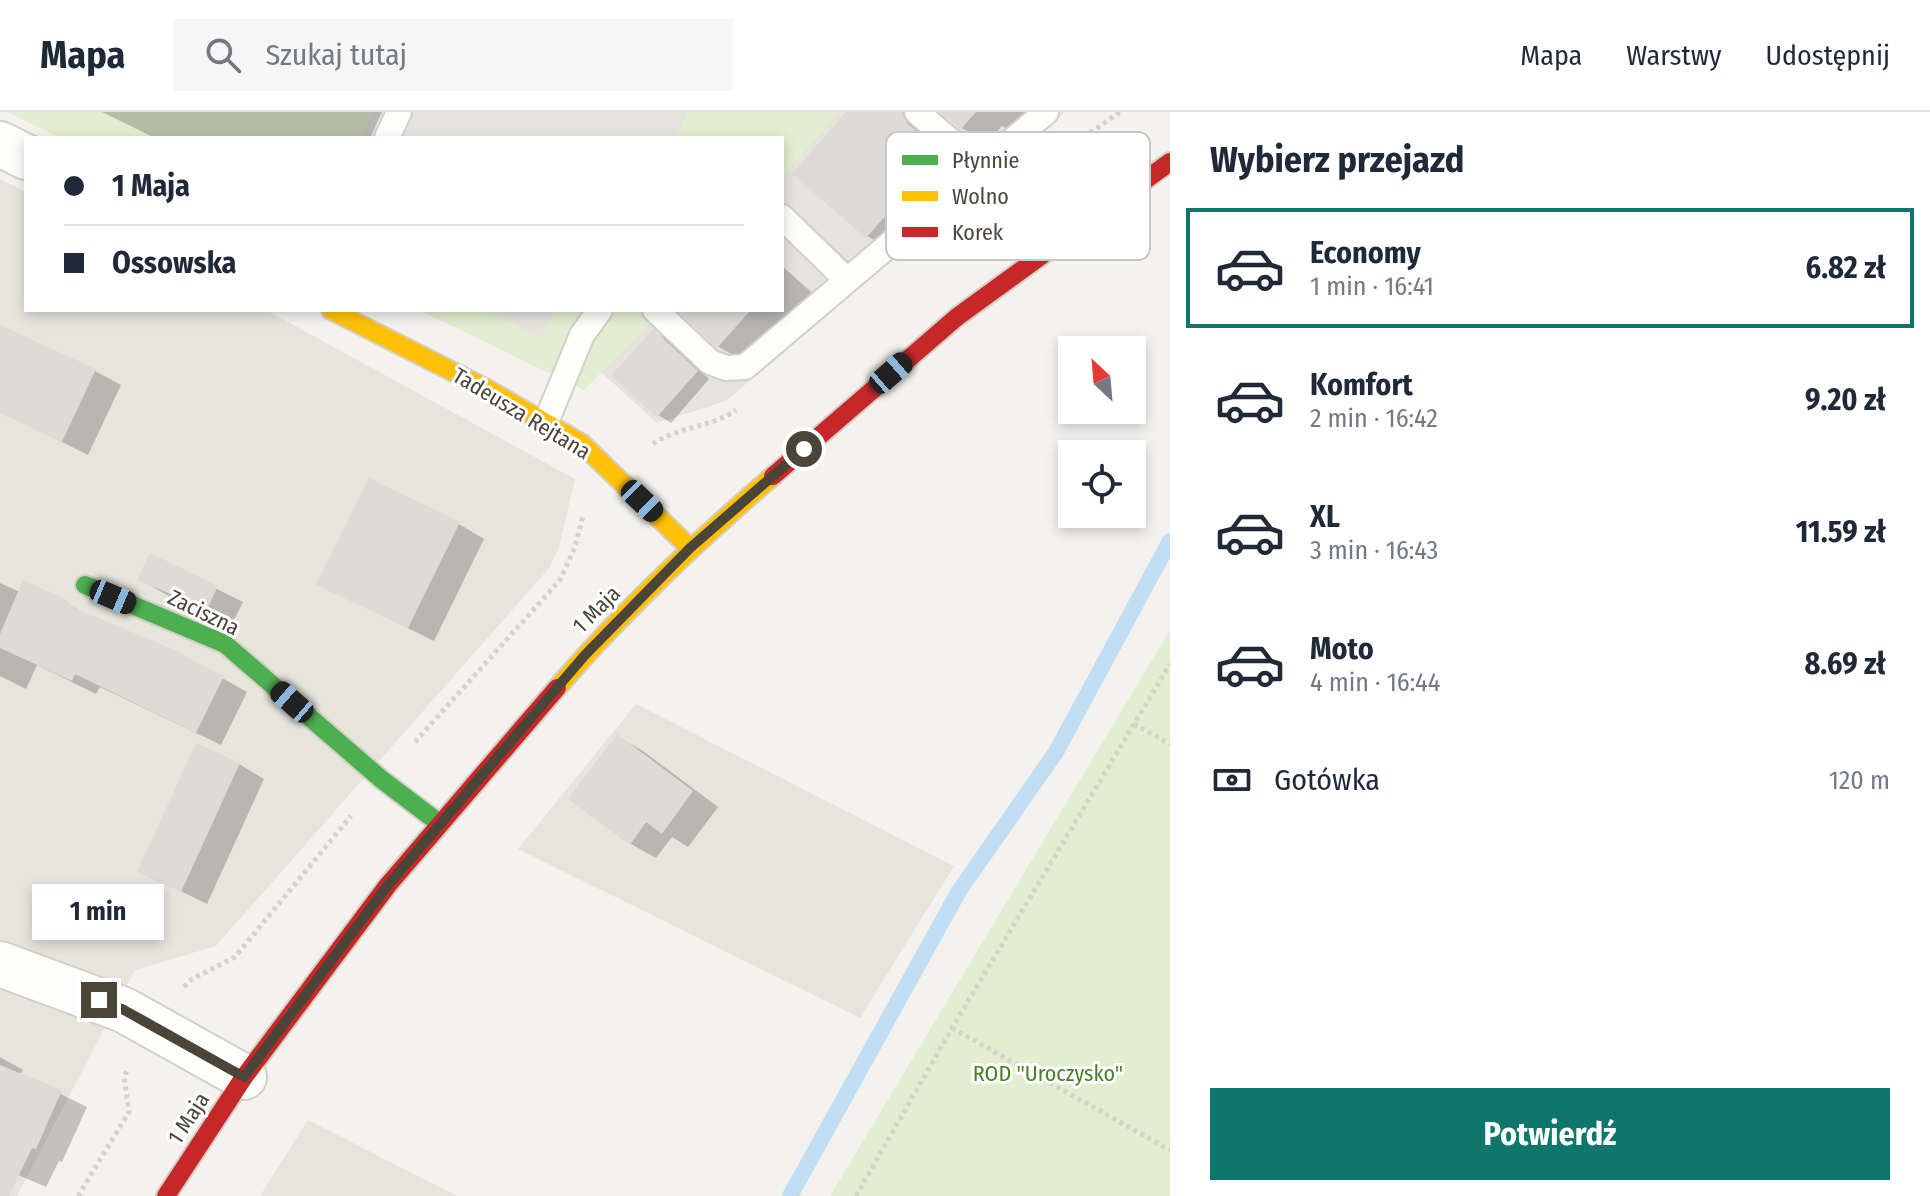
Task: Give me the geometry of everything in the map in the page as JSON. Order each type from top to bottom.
[{"type":"main road","name":"1 Maja","points":[[1150,177],[1170,162]]},
{"type":"main road","name":"1 Maja","points":[[166,1196],[244,1077],[361,920],[439,823],[585,655],[690,548],[957,317],[1035,260]]},
{"type":"main road","name":"Tadeusza Rejtana","points":[[335,312],[487,389],[581,443],[690,548]]},
{"type":"main road","name":"Zaciszna","points":[[85,585],[225,644],[381,779],[439,823]]},
{"type":"street","points":[[0,144],[24,156]]},
{"type":"street","points":[[0,964],[124,1010],[244,1077]]},
{"type":"lane","points":[[388,136],[399,112]]},
{"type":"lane","points":[[917,112],[940,132]]},
{"type":"lane","points":[[1022,132],[1046,112]]},
{"type":"lane","points":[[784,219],[847,280]]},
{"type":"lane","points":[[657,312],[710,362],[726,368],[745,367],[886,247]]},
{"type":"lane","points":[[546,422],[582,335],[599,312]]},
{"type":"path","points":[[856,1196],[952,1028],[1170,664]]},
{"type":"path","points":[[1134,724],[1170,744]]},
{"type":"path","points":[[952,1028],[1170,1150]]},
{"type":"path","points":[[78,1196],[129,1112],[124,1077],[132,1058]]},
{"type":"shaded area","points":[[373,112],[688,112],[677,136],[362,136]]},
{"type":"shaded area","points":[[839,112],[1065,112],[1042,132],[886,132],[886,260],[891,260],[726,401],[657,423],[601,372],[660,312],[784,312],[784,174]]},
{"type":"shaded area","points":[[0,179],[24,191],[24,312],[270,312],[575,479],[559,547],[550,567],[216,946],[135,970],[17,1196],[0,1196]]},
{"type":"shaded area","points":[[488,312],[553,312],[542,338]]},
{"type":"shaded area","points":[[636,704],[954,866],[860,1018],[518,849]]},
{"type":"shaded area","points":[[308,1120],[457,1196],[260,1196]]},
{"type":"green space","points":[[7,112],[839,112],[784,174],[784,136],[57,136]]},
{"type":"green space","points":[[423,312],[660,312],[584,390]]},
{"type":"green space","name":"ROD \"Uroczysko\"","points":[[1170,630],[1170,1196],[830,1196]]},
{"type":"building","points":[[846,112],[902,112],[907,123],[917,132],[886,132],[886,215],[866,238],[792,174]]},
{"type":"building","points":[[940,112],[976,112],[960,130]]},
{"type":"building","points":[[679,312],[749,312],[717,348]]},
{"type":"building","points":[[0,325],[96,369],[62,442],[0,413]]},
{"type":"building","points":[[653,329],[698,371],[657,417],[611,376]]},
{"type":"building","points":[[369,478],[460,522],[408,628],[316,585]]},
{"type":"building","points":[[150,553],[218,586],[207,609],[137,580]]},
{"type":"building","points":[[23,580],[65,599],[75,608],[184,654],[224,676],[196,733],[75,674],[72,681],[0,648],[0,634]]},
{"type":"building","points":[[617,734],[693,791],[662,834],[646,822],[630,845],[568,799]]},
{"type":"building","points":[[196,743],[240,763],[181,892],[137,872]]},
{"type":"building","points":[[0,1065],[62,1090],[36,1149],[32,1148],[9,1196],[0,1196]]},
{"type":"waterway","points":[[790,1196],[959,891],[1056,752],[1170,541]]},
{"type":"traffic: fast","points":[[85,585],[225,644],[381,779],[439,823]]},
{"type":"traffic: slow","points":[[335,312],[487,389],[581,443],[690,548]]},
{"type":"traffic: slow","points":[[557,688],[661,578],[773,476]]},
{"type":"traffic: jam","points":[[1150,177],[1170,162]]},
{"type":"traffic: jam","points":[[773,476],[957,317],[1035,260]]},
{"type":"traffic: jam","points":[[166,1196],[244,1077],[388,885],[557,688]]},
{"type":"route","points":[[99,1000],[124,1010],[244,1077],[388,885],[585,655],[690,548],[804,449]]}]
